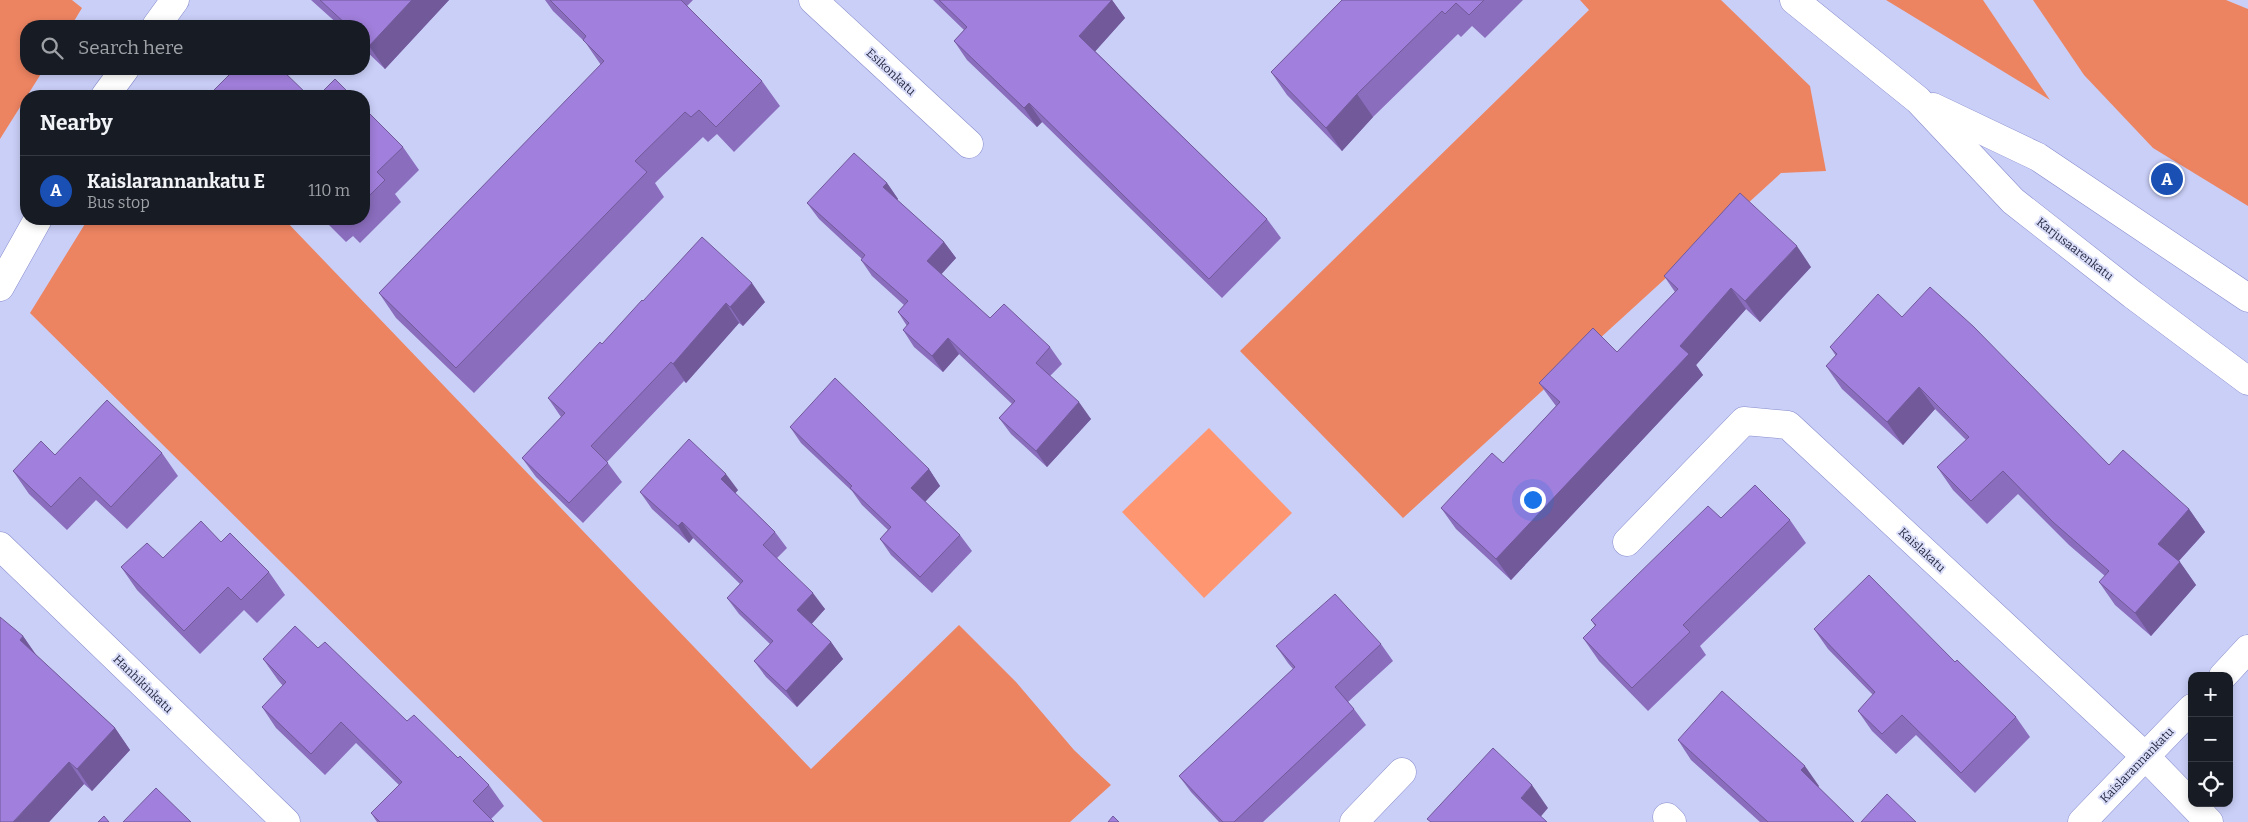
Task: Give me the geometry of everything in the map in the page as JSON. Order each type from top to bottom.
[{"type":"street","points":[[160,20],[175,0]]},
{"type":"street","name":"Esikonkatu","points":[[813,0],[969,144]]},
{"type":"street","name":"Karjusaarenkatu","points":[[1794,0],[1918,100],[2013,201],[2132,295],[2248,381]]},
{"type":"street","points":[[109,90],[121,75]]},
{"type":"street","name":"Karjusaarenkatu","points":[[1918,100],[2038,158],[2248,298]]},
{"type":"street","points":[[0,287],[35,225]]},
{"type":"street","name":"Kaislakatu","points":[[1626,542],[1744,421],[1788,425],[2146,757],[2209,822]]},
{"type":"street","name":"Hanhikinkatu","points":[[0,546],[286,822]]},
{"type":"street","points":[[2226,672],[2248,649]]},
{"type":"street","name":"Kaislarannankatu","points":[[2082,822],[2188,712]]},
{"type":"street","points":[[1354,822],[1402,772]]},
{"type":"shaded area","points":[[0,0],[72,0],[82,8],[75,20],[20,20],[20,75],[40,75],[31,90],[20,90],[20,107],[0,139]]},
{"type":"shaded area","points":[[1580,0],[1721,0],[1810,86],[1826,171],[1781,173],[1403,518],[1240,351],[1589,10]]},
{"type":"shaded area","points":[[1886,0],[1983,0],[2050,100]]},
{"type":"shaded area","points":[[2033,0],[2226,0],[2248,9],[2248,206],[2153,148],[2084,75]]},
{"type":"shaded area","points":[[84,225],[290,225],[811,769],[959,625],[1016,682],[1074,750],[1111,785],[1070,822],[543,822],[30,313]]},
{"type":"shaded area","points":[[1209,428],[1292,513],[1204,598],[1122,512]]},
{"type":"building","points":[[320,0],[412,0],[370,45],[370,20],[342,20]]},
{"type":"building","points":[[550,0],[681,0],[762,81],[716,127],[699,110],[691,117],[685,112],[635,161],[647,172],[456,368],[379,293],[604,61],[583,40],[586,36]]},
{"type":"building","points":[[939,0],[1112,0],[1079,36],[1267,219],[1209,279],[1029,103],[1024,108],[954,41],[967,27]]},
{"type":"building","points":[[1342,0],[1484,0],[1469,15],[1456,3],[1445,14],[1442,11],[1357,94],[1326,128],[1271,72]]},
{"type":"building","points":[[229,75],[287,75],[303,90],[214,90]]},
{"type":"building","points":[[335,79],[346,90],[324,90]]},
{"type":"building","points":[[370,114],[403,147],[377,172],[385,180],[370,195]]},
{"type":"building","points":[[854,153],[887,183],[883,187],[944,242],[927,261],[990,318],[1004,304],[1050,347],[1036,363],[1079,402],[1036,451],[999,418],[1015,401],[948,338],[932,356],[903,330],[909,323],[898,312],[908,301],[861,260],[865,255],[807,203]]},
{"type":"building","points":[[1740,193],[1797,246],[1745,301],[1731,288],[1680,346],[1689,354],[1496,559],[1441,508],[1492,453],[1503,463],[1560,402],[1539,383],[1593,328],[1617,352],[1678,289],[1664,276]]},
{"type":"building","points":[[702,237],[752,283],[730,307],[726,303],[673,364],[671,362],[591,446],[608,463],[569,503],[522,458],[565,413],[548,398],[600,342],[602,344]]},
{"type":"building","points":[[1930,287],[1974,327],[2109,465],[2123,450],[2189,509],[2158,544],[2180,562],[2135,613],[2099,582],[2109,571],[2053,522],[2003,471],[1971,501],[1937,467],[1969,437],[1919,387],[1887,422],[1826,366],[1837,354],[1830,347],[1878,294],[1902,317]]},
{"type":"building","points":[[835,378],[929,469],[911,488],[960,535],[920,577],[880,539],[891,527],[850,488],[852,486],[790,427]]},
{"type":"building","points":[[107,400],[162,453],[111,507],[80,477],[51,507],[13,471],[41,441],[55,455]]},
{"type":"building","points":[[689,439],[726,474],[721,479],[775,532],[763,545],[813,593],[797,610],[831,642],[786,691],[754,661],[773,641],[727,598],[743,581],[682,522],[678,526],[640,492]]},
{"type":"building","points":[[1755,485],[1790,520],[1683,625],[1690,632],[1632,688],[1583,638],[1596,625],[1591,620],[1708,506],[1721,518]]},
{"type":"building","points":[[201,521],[221,542],[230,533],[269,572],[241,600],[228,587],[184,631],[121,567],[147,543],[163,558]]},
{"type":"building","points":[[1869,575],[1955,662],[1957,660],[2016,717],[1961,773],[1902,715],[1882,734],[1858,711],[1875,692],[1814,629]]},
{"type":"building","points":[[1335,594],[1381,644],[1335,687],[1354,709],[1234,822],[1223,822],[1179,776],[1295,667],[1276,646]]},
{"type":"building","points":[[0,617],[23,636],[20,640],[115,728],[77,769],[69,762],[13,822],[0,822]]},
{"type":"building","points":[[295,626],[318,648],[325,642],[407,721],[414,715],[458,758],[460,756],[489,785],[473,801],[494,822],[380,822],[371,813],[402,782],[341,722],[311,754],[262,707],[286,682],[263,659]]},
{"type":"building","points":[[1722,691],[1805,766],[1801,770],[1854,822],[1768,822],[1678,740]]},
{"type":"building","points":[[1493,748],[1532,785],[1521,798],[1547,822],[1431,822],[1427,819]]},
{"type":"building","points":[[156,788],[191,822],[123,822]]},
{"type":"building","points":[[1887,794],[1916,822],[1861,822]]},
{"type":"building","points":[[104,816],[109,822],[98,822]]},
{"type":"building","points":[[1113,816],[1119,822],[1108,822]]},
{"type":"place","name":"Kaislarannankatu E","points":[[2167,179]]}]
